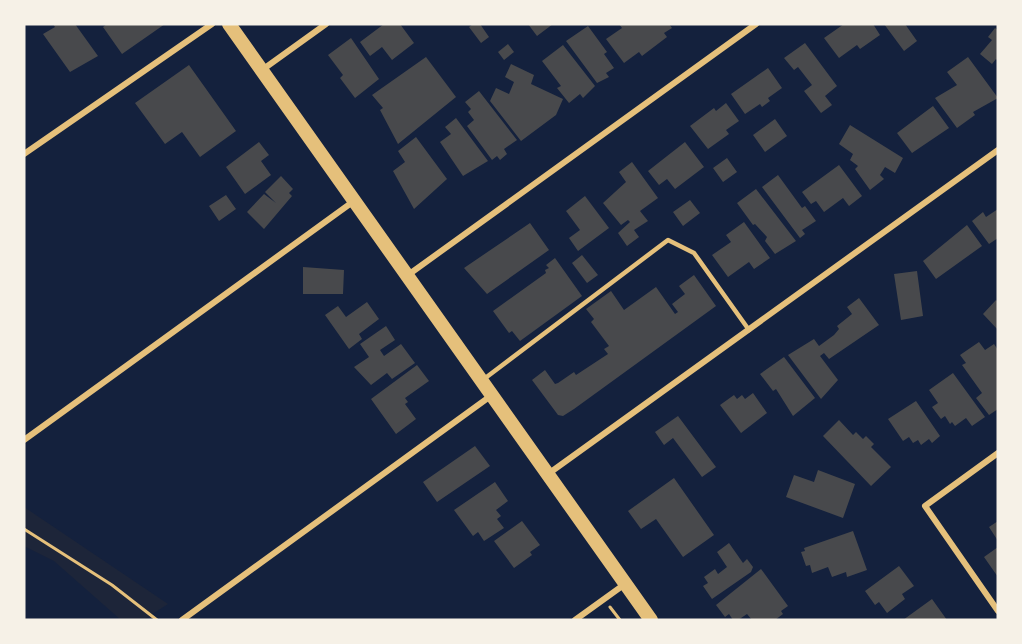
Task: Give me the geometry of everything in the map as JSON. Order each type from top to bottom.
[{"type":"main road","points":[[229,24],[651,620]]},
{"type":"street","points":[[24,154],[212,24]]},
{"type":"street","points":[[262,70],[326,24]]},
{"type":"street","points":[[407,275],[756,24]]},
{"type":"street","points":[[548,474],[998,150]]},
{"type":"street","points":[[24,440],[355,200]]},
{"type":"street","points":[[182,620],[493,395]]},
{"type":"street","points":[[998,453],[925,506],[998,611]]},
{"type":"street","points":[[575,620],[625,583]]},
{"type":"lane","points":[[482,380],[668,240],[694,253],[749,330]]},
{"type":"path","points":[[24,529],[112,585],[157,620]]},
{"type":"path","points":[[615,613],[620,620]]},
{"type":"shaded area","points":[[24,507],[168,604],[143,620],[121,620],[54,561],[24,546]]},
{"type":"building","points":[[53,24],[75,24],[98,56],[70,72],[43,34],[55,27]]},
{"type":"building","points":[[107,24],[165,24],[122,54],[103,27]]},
{"type":"building","points":[[384,24],[400,24],[414,43],[392,60],[382,47],[370,56],[360,42]]},
{"type":"building","points":[[473,24],[480,24],[489,37],[481,43],[469,27]]},
{"type":"building","points":[[528,24],[553,24],[537,36]]},
{"type":"building","points":[[619,24],[669,24],[672,28],[664,33],[667,37],[642,56],[639,52],[624,63],[606,39],[622,28]]},
{"type":"building","points":[[844,24],[873,24],[880,35],[860,49],[857,45],[839,58],[824,38]]},
{"type":"building","points":[[884,24],[905,24],[917,41],[904,51]]},
{"type":"building","points":[[588,26],[607,52],[604,54],[614,68],[606,73],[609,77],[597,83],[566,41]]},
{"type":"building","points":[[995,28],[998,30],[998,61],[996,59],[992,64],[980,54],[992,40],[988,37]]},
{"type":"building","points":[[351,38],[379,79],[355,98],[340,78],[343,75],[328,55]]},
{"type":"building","points":[[805,43],[837,86],[825,96],[832,105],[821,113],[804,91],[812,85],[798,67],[794,70],[784,58]]},
{"type":"building","points":[[508,44],[514,52],[504,60],[498,52]]},
{"type":"building","points":[[563,45],[595,86],[583,98],[580,94],[569,103],[557,88],[561,86],[542,61]]},
{"type":"building","points":[[426,57],[456,97],[398,144],[380,110],[383,108],[372,95]]},
{"type":"building","points":[[968,57],[998,98],[973,112],[975,115],[957,128],[935,98],[957,85],[947,72]]},
{"type":"building","points":[[511,64],[534,75],[531,84],[563,99],[556,115],[521,141],[490,101],[496,88],[509,94],[514,82],[505,77]]},
{"type":"building","points":[[189,65],[236,131],[200,157],[182,132],[165,144],[135,103]]},
{"type":"building","points":[[768,68],[782,88],[768,98],[770,101],[762,107],[760,104],[745,114],[731,94]]},
{"type":"building","points":[[479,91],[517,140],[504,149],[507,154],[500,160],[497,156],[492,160],[467,126],[474,120],[468,112],[471,109],[465,102]]},
{"type":"building","points":[[726,103],[739,121],[726,130],[729,134],[708,149],[690,126],[714,108],[716,111]]},
{"type":"building","points":[[933,106],[949,128],[912,153],[897,133]]},
{"type":"building","points":[[456,118],[488,161],[463,176],[440,142],[451,134],[445,127]]},
{"type":"building","points":[[775,119],[787,136],[765,152],[753,135]]},
{"type":"building","points":[[850,125],[903,158],[895,173],[885,167],[880,175],[884,179],[870,190],[855,169],[858,166],[850,160],[853,154],[839,144]]},
{"type":"building","points":[[416,137],[447,179],[414,209],[393,171],[405,162],[398,151]]},
{"type":"building","points":[[259,142],[269,155],[261,161],[271,175],[245,194],[226,167]]},
{"type":"building","points":[[685,142],[704,167],[675,189],[667,179],[659,185],[648,171]]},
{"type":"building","points":[[727,158],[737,172],[723,182],[713,168]]},
{"type":"building","points":[[632,162],[658,198],[640,211],[648,221],[634,230],[639,237],[627,246],[618,233],[630,222],[628,220],[621,225],[603,203],[626,182],[619,172]]},
{"type":"building","points":[[839,165],[862,196],[849,206],[843,198],[824,212],[816,201],[811,204],[802,192]]},
{"type":"building","points":[[778,175],[802,208],[805,206],[816,221],[802,230],[805,234],[800,238],[762,187]]},
{"type":"building","points":[[281,176],[293,189],[289,193],[292,196],[264,229],[247,212],[264,194],[276,203],[265,192]]},
{"type":"building","points":[[756,189],[796,241],[775,254],[765,241],[767,237],[755,224],[753,225],[737,203]]},
{"type":"building","points":[[226,195],[236,209],[219,221],[209,206]]},
{"type":"building","points":[[585,196],[609,228],[578,251],[569,238],[580,230],[566,211]]},
{"type":"building","points":[[690,200],[700,213],[683,226],[673,212]]},
{"type":"building","points":[[998,209],[998,238],[989,244],[972,221],[983,212],[986,217]]},
{"type":"building","points":[[744,222],[770,258],[754,269],[749,262],[728,277],[712,255],[731,242],[726,235]]},
{"type":"building","points":[[530,223],[549,250],[487,294],[464,268]]},
{"type":"building","points":[[967,225],[982,246],[936,279],[923,261]]},
{"type":"building","points":[[582,255],[598,275],[587,283],[572,263]]},
{"type":"building","points":[[555,258],[582,296],[520,341],[512,331],[509,333],[493,311],[546,273],[545,270],[549,268],[546,265]]},
{"type":"building","points":[[303,267],[344,270],[343,294],[303,294]]},
{"type":"building","points":[[917,271],[923,316],[901,320],[894,274]]},
{"type":"building","points":[[694,275],[716,306],[574,409],[563,416],[558,415],[532,380],[545,370],[555,384],[558,383],[574,372],[576,375],[608,354],[604,349],[609,346],[591,322],[594,319],[586,309],[611,291],[624,310],[656,287],[675,314],[678,312],[672,304],[685,294],[679,286]]},
{"type":"building","points":[[859,298],[879,325],[829,359],[824,353],[820,356],[838,380],[821,399],[788,355],[814,339],[819,346],[834,335],[839,329],[837,326],[852,314],[847,307]]},
{"type":"building","points":[[996,300],[998,302],[998,330],[983,314]]},
{"type":"building","points":[[367,302],[379,319],[359,334],[362,339],[349,349],[325,315],[338,306],[346,317]]},
{"type":"building","points":[[386,326],[395,340],[380,350],[384,356],[401,344],[415,363],[392,379],[387,373],[371,385],[354,367],[369,357],[360,344]]},
{"type":"building","points":[[979,342],[985,350],[994,344],[998,350],[998,409],[989,415],[976,398],[982,393],[962,365],[966,363],[960,355]]},
{"type":"building","points":[[784,357],[815,398],[793,416],[776,389],[773,391],[760,374]]},
{"type":"building","points":[[417,365],[429,381],[405,398],[408,402],[405,404],[416,419],[396,434],[371,399]]},
{"type":"building","points":[[953,373],[985,417],[972,426],[966,418],[955,426],[952,422],[950,424],[945,416],[941,419],[932,407],[938,403],[929,390]]},
{"type":"building","points":[[753,393],[767,413],[741,433],[720,405],[734,395],[737,399],[742,395],[745,399]]},
{"type":"building","points":[[916,401],[940,436],[932,443],[929,439],[921,445],[918,440],[913,443],[909,437],[903,441],[888,419]]},
{"type":"building","points":[[678,416],[716,467],[702,477],[673,438],[664,445],[655,432]]},
{"type":"building","points":[[839,420],[853,435],[856,432],[863,439],[866,436],[874,444],[871,447],[891,467],[871,486],[823,436]]},
{"type":"building","points":[[475,446],[490,466],[437,502],[423,482]]},
{"type":"building","points":[[818,470],[855,484],[843,518],[786,497],[794,475],[814,482]]},
{"type":"building","points":[[674,478],[714,535],[683,557],[656,519],[641,529],[628,511]]},
{"type":"building","points":[[495,482],[508,501],[496,510],[501,516],[497,519],[504,528],[484,541],[478,532],[473,536],[454,510]]},
{"type":"building","points":[[522,521],[540,545],[530,552],[532,555],[514,568],[494,541]]},
{"type":"building","points":[[998,521],[998,541],[989,527]]},
{"type":"building","points":[[853,531],[867,570],[847,577],[846,572],[832,577],[828,567],[812,573],[810,565],[806,566],[801,552],[805,551],[804,548]]},
{"type":"building","points":[[729,543],[743,563],[747,559],[753,567],[751,572],[712,599],[703,586],[708,583],[704,577],[715,569],[718,574],[727,567],[717,552]]},
{"type":"building","points":[[998,547],[998,577],[984,557]]},
{"type":"building","points":[[899,566],[914,586],[902,594],[905,599],[887,613],[879,602],[875,605],[865,591]]},
{"type":"building","points":[[761,569],[788,606],[781,611],[783,614],[775,620],[752,620],[747,614],[738,620],[733,620],[729,614],[725,617],[716,605]]},
{"type":"building","points":[[932,599],[947,620],[903,620]]}]
